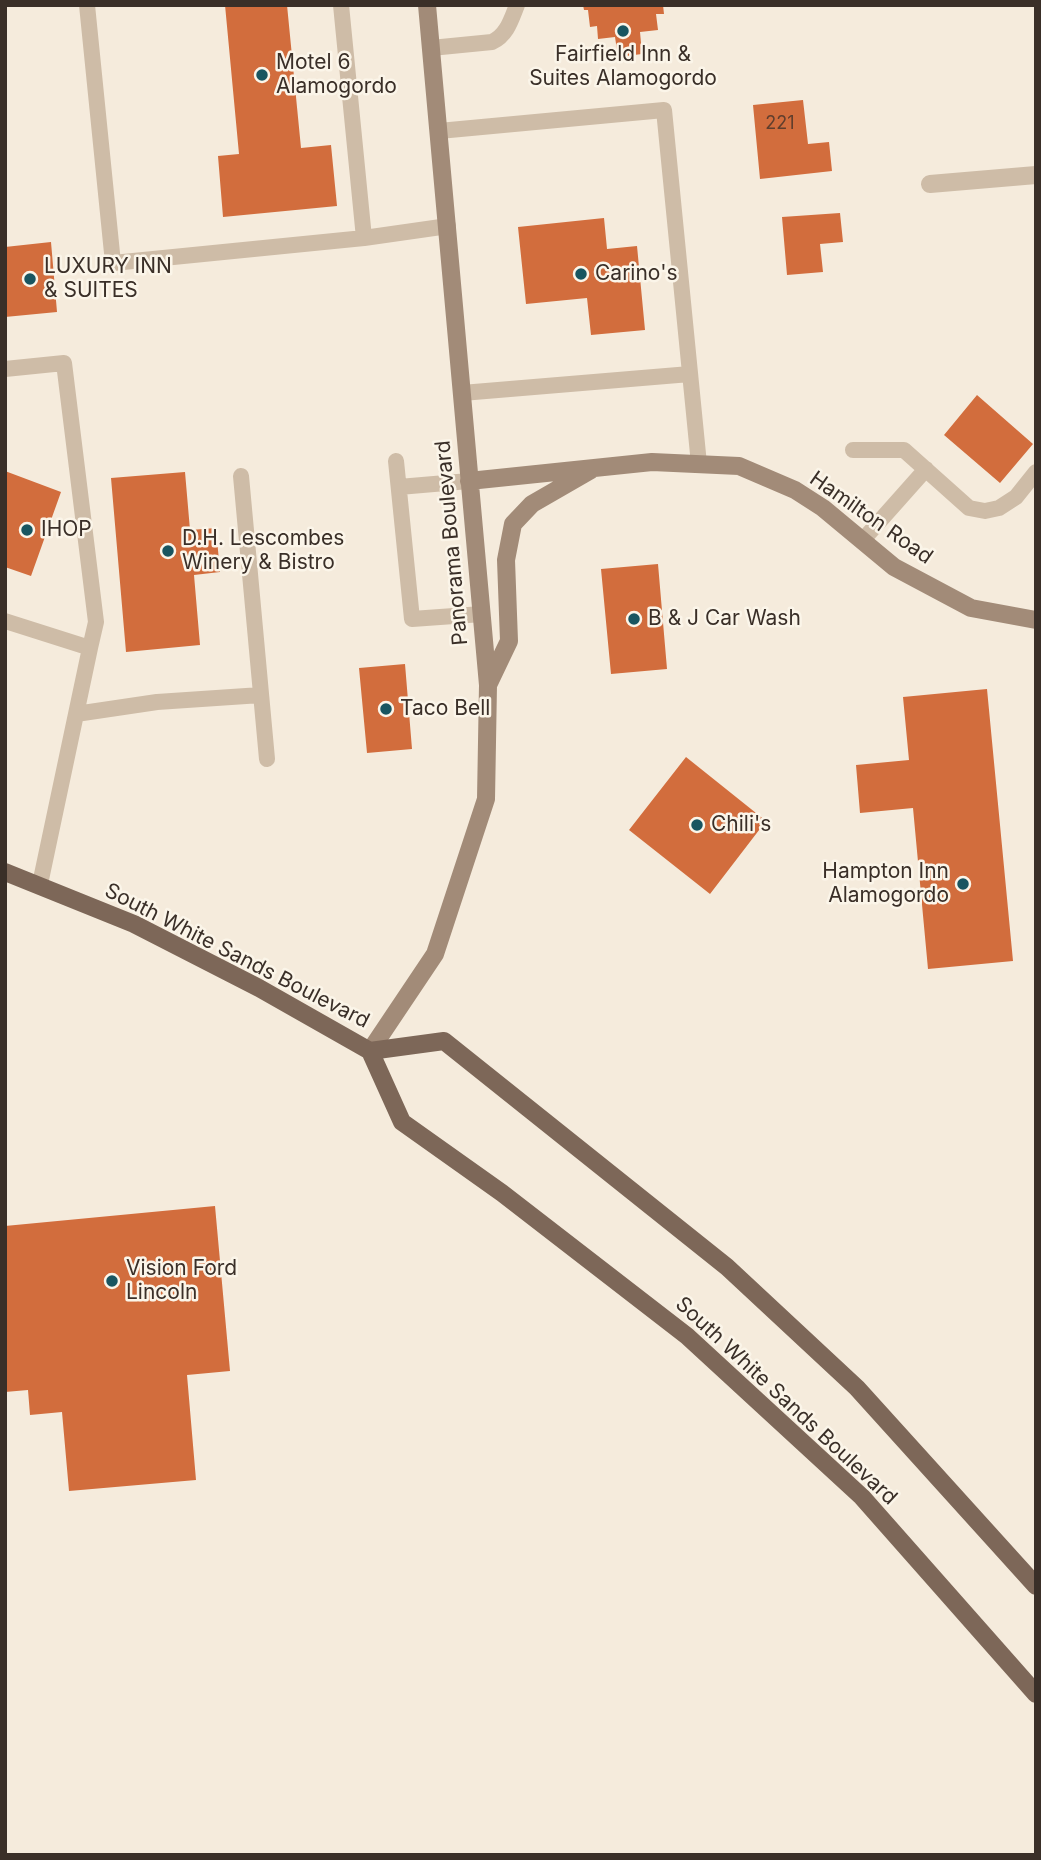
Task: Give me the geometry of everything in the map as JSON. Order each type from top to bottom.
[{"type":"main road","name":"Panorama Boulevard","points":[[370,1051],[435,954],[486,799],[488,685],[427,5]]},
{"type":"main road","name":"Hamilton Road","points":[[469,481],[652,462],[739,466],[795,490],[823,508],[894,567],[971,608],[1036,620]]},
{"type":"main road","points":[[488,685],[509,641],[506,560],[513,524],[532,504],[598,467]]},
{"type":"main road","name":"South White Sands Boulevard","points":[[5,872],[145,929],[259,988],[370,1051],[402,1122],[502,1193],[687,1336],[862,1497],[1036,1694]]},
{"type":"main road","name":"South White Sands Boulevard","points":[[370,1051],[444,1041],[695,1241],[727,1267],[857,1388],[1036,1586]]},
{"type":"street","points":[[930,184],[1036,175]]},
{"type":"lane","points":[[87,5],[113,263],[364,238],[448,226]]},
{"type":"lane","points":[[341,5],[364,238]]},
{"type":"lane","points":[[431,48],[492,42],[500,38],[509,27],[517,5]]},
{"type":"lane","points":[[439,131],[664,110],[699,464]]},
{"type":"lane","points":[[5,369],[64,363],[96,622],[40,884]]},
{"type":"lane","points":[[462,393],[690,374]]},
{"type":"lane","points":[[853,450],[904,450],[969,508],[985,511],[999,508],[1016,497],[1036,472]]},
{"type":"lane","points":[[396,461],[412,619],[482,614]]},
{"type":"lane","points":[[862,541],[926,469]]},
{"type":"lane","points":[[241,476],[267,759]]},
{"type":"lane","points":[[398,487],[469,481]]},
{"type":"lane","points":[[5,621],[90,648]]},
{"type":"lane","points":[[76,714],[157,702],[261,695]]},
{"type":"building","name":"Motel 6 Alamogordo","points":[[225,5],[287,5],[301,148],[331,145],[337,206],[223,217],[218,156],[239,154]]},
{"type":"building","name":"Fairfield Inn & Suites Alamogordo","points":[[583,5],[663,5],[664,14],[656,14],[658,30],[640,32],[642,54],[618,57],[615,37],[598,39],[597,26],[590,27],[588,10],[584,10]]},
{"type":"building","points":[[803,100],[808,144],[829,142],[832,171],[760,179],[753,105]]},
{"type":"building","points":[[840,213],[843,242],[820,244],[823,272],[787,275],[782,217]]},
{"type":"building","name":"Carino's","points":[[604,218],[607,249],[637,246],[645,330],[591,335],[587,298],[526,304],[518,227]]},
{"type":"building","name":"LUXURY INN & SUITES","points":[[51,242],[57,312],[5,317],[5,247]]},
{"type":"building","points":[[977,395],[1033,444],[1000,483],[944,435]]},
{"type":"building","name":"IHOP","points":[[5,471],[61,492],[31,576],[5,567]]},
{"type":"building","name":"D.H. Lescombes Winery & Bistro","points":[[185,472],[190,530],[216,528],[220,572],[194,575],[200,645],[126,652],[111,478]]},
{"type":"building","name":"B & J Car Wash","points":[[658,564],[667,669],[611,674],[601,569]]},
{"type":"building","name":"Taco Bell","points":[[405,664],[412,749],[367,753],[359,668]]},
{"type":"building","name":"Hampton Inn Alamogordo","points":[[987,689],[1013,961],[928,969],[913,808],[860,813],[856,765],[909,760],[903,697]]},
{"type":"building","name":"Chili's","points":[[686,757],[766,821],[710,894],[629,830]]},
{"type":"building","points":[[215,1206],[230,1371],[187,1375],[196,1480],[69,1491],[62,1412],[30,1415],[28,1390],[5,1392],[5,1226]]},
{"type":"place","name":"Fairfield Inn & Suites Alamogordo","points":[[623,31]]},
{"type":"place","name":"Motel 6 Alamogordo","points":[[262,75]]},
{"type":"place","name":"Carino's","points":[[581,274]]},
{"type":"place","name":"LUXURY INN & SUITES","points":[[30,279]]},
{"type":"place","name":"IHOP","points":[[27,530]]},
{"type":"place","name":"D.H. Lescombes Winery & Bistro","points":[[168,551]]},
{"type":"place","name":"B & J Car Wash","points":[[634,619]]},
{"type":"place","name":"Taco Bell","points":[[386,709]]},
{"type":"place","name":"Chili's","points":[[697,825]]},
{"type":"place","name":"Hampton Inn Alamogordo","points":[[963,884]]},
{"type":"place","name":"Vision Ford Lincoln","points":[[112,1281]]}]
